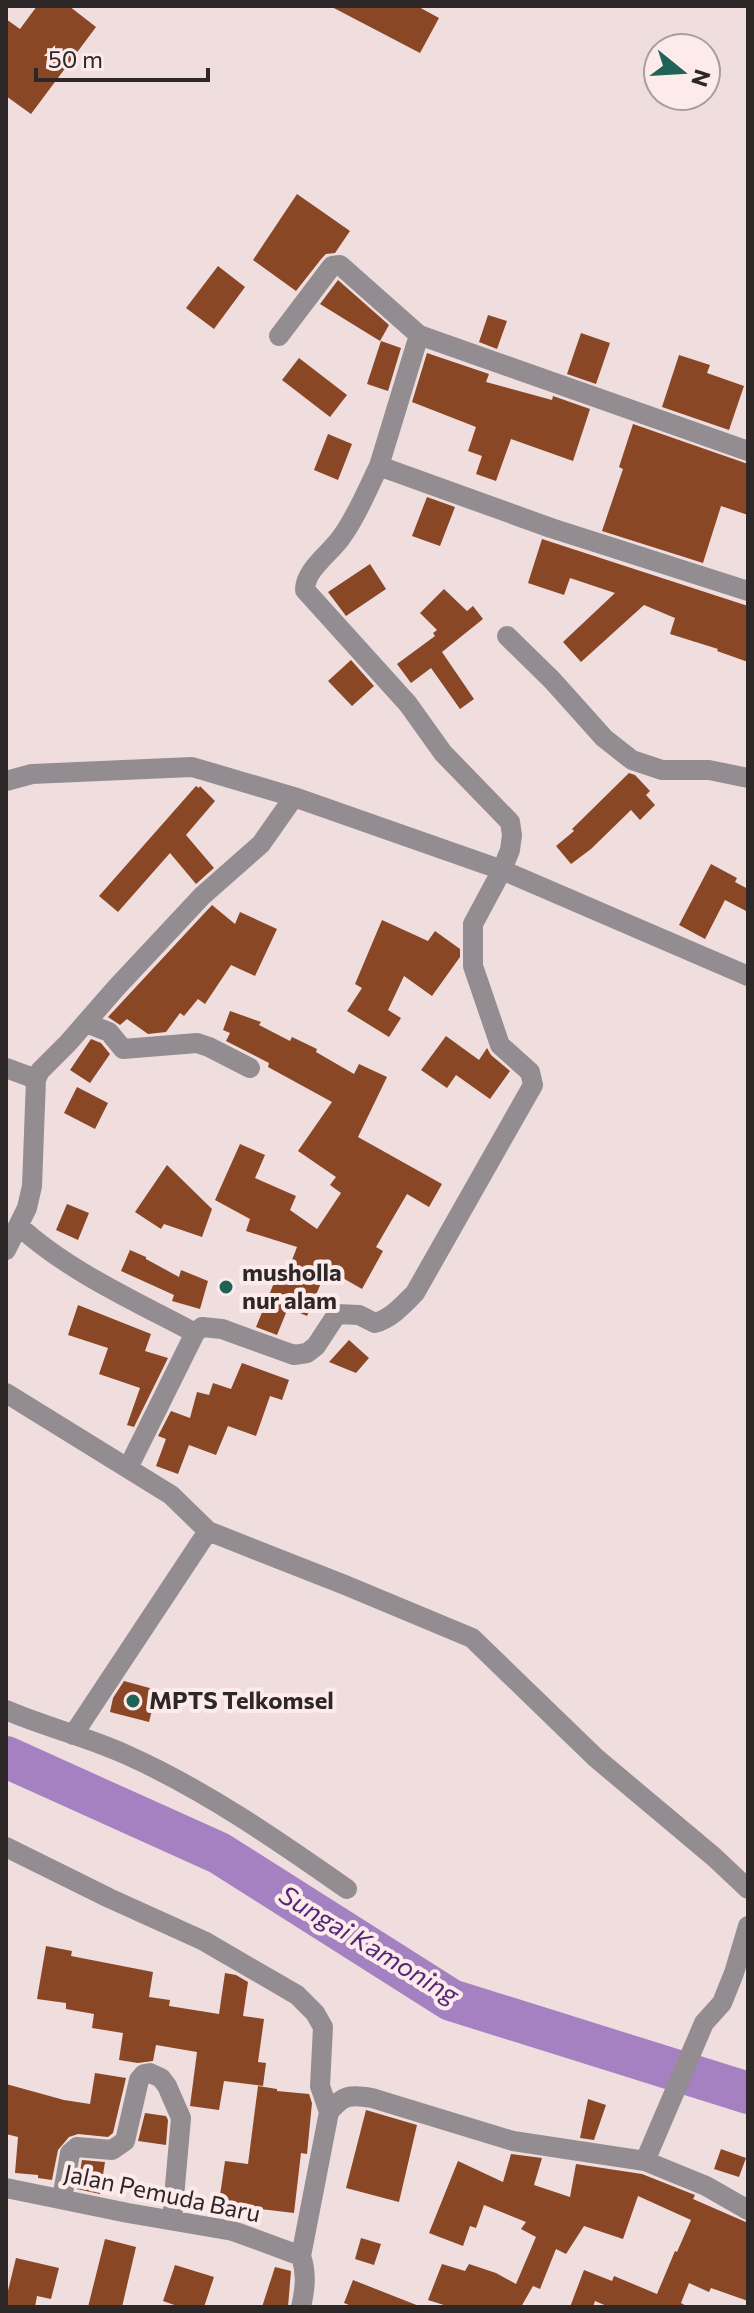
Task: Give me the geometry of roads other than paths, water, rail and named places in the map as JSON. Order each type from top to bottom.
[{"type":"street","points":[[279,336],[332,266],[340,265],[419,335],[748,451]]},
{"type":"street","points":[[128,1468],[195,1333],[202,1327],[222,1329],[294,1355],[307,1353],[316,1346],[337,1314],[359,1315],[375,1323],[389,1318],[415,1293],[533,1085],[530,1072],[500,1045],[473,966],[473,924],[510,850],[510,822],[443,753],[408,704],[305,590],[305,582],[342,537],[379,466],[419,335]]},
{"type":"street","points":[[379,466],[551,528],[748,591]]},
{"type":"street","points":[[507,636],[604,738],[632,760],[662,770],[709,770],[748,778]]},
{"type":"street","points":[[6,781],[32,774],[192,767],[294,797],[502,870],[748,976]]},
{"type":"street","points":[[6,1250],[27,1208],[32,1186],[36,1079],[40,1071],[202,896],[261,844],[294,797]]},
{"type":"street","points":[[86,1023],[109,1032],[123,1049],[197,1043],[250,1068]]},
{"type":"street","points":[[6,1068],[36,1079]]},
{"type":"street","points":[[19,1226],[63,1259],[195,1333]]},
{"type":"street","points":[[6,1393],[171,1495],[208,1531],[472,1638],[596,1758],[748,1889]]},
{"type":"street","points":[[73,1735],[208,1531]]},
{"type":"street","points":[[6,1710],[126,1754],[188,1786],[347,1889]]},
{"type":"street","points":[[6,1847],[204,1941],[297,1995],[315,2013],[323,2027],[320,2086],[329,2112]]},
{"type":"street","points":[[645,2161],[704,2023],[722,2003],[748,1926]]},
{"type":"street","points":[[62,2199],[70,2153],[77,2147],[112,2150],[125,2141],[139,2080],[150,2073],[161,2078],[167,2086],[181,2118],[172,2220]]},
{"type":"street","points":[[301,2307],[306,2288],[301,2256],[329,2112],[340,2098],[356,2095],[372,2098],[513,2141],[645,2161],[706,2186],[748,2210]]},
{"type":"street","name":"Jalan Pemuda Baru","points":[[6,2188],[233,2231],[301,2256]]},
{"type":"waterway","name":"Sungai Kamoning","points":[[6,1757],[219,1853],[451,2000],[748,2093]]},
{"type":"place","name":"musholla nur alam","points":[[226,1287]]},
{"type":"place","name":"MPTS Telkomsel","points":[[133,1701]]}]
